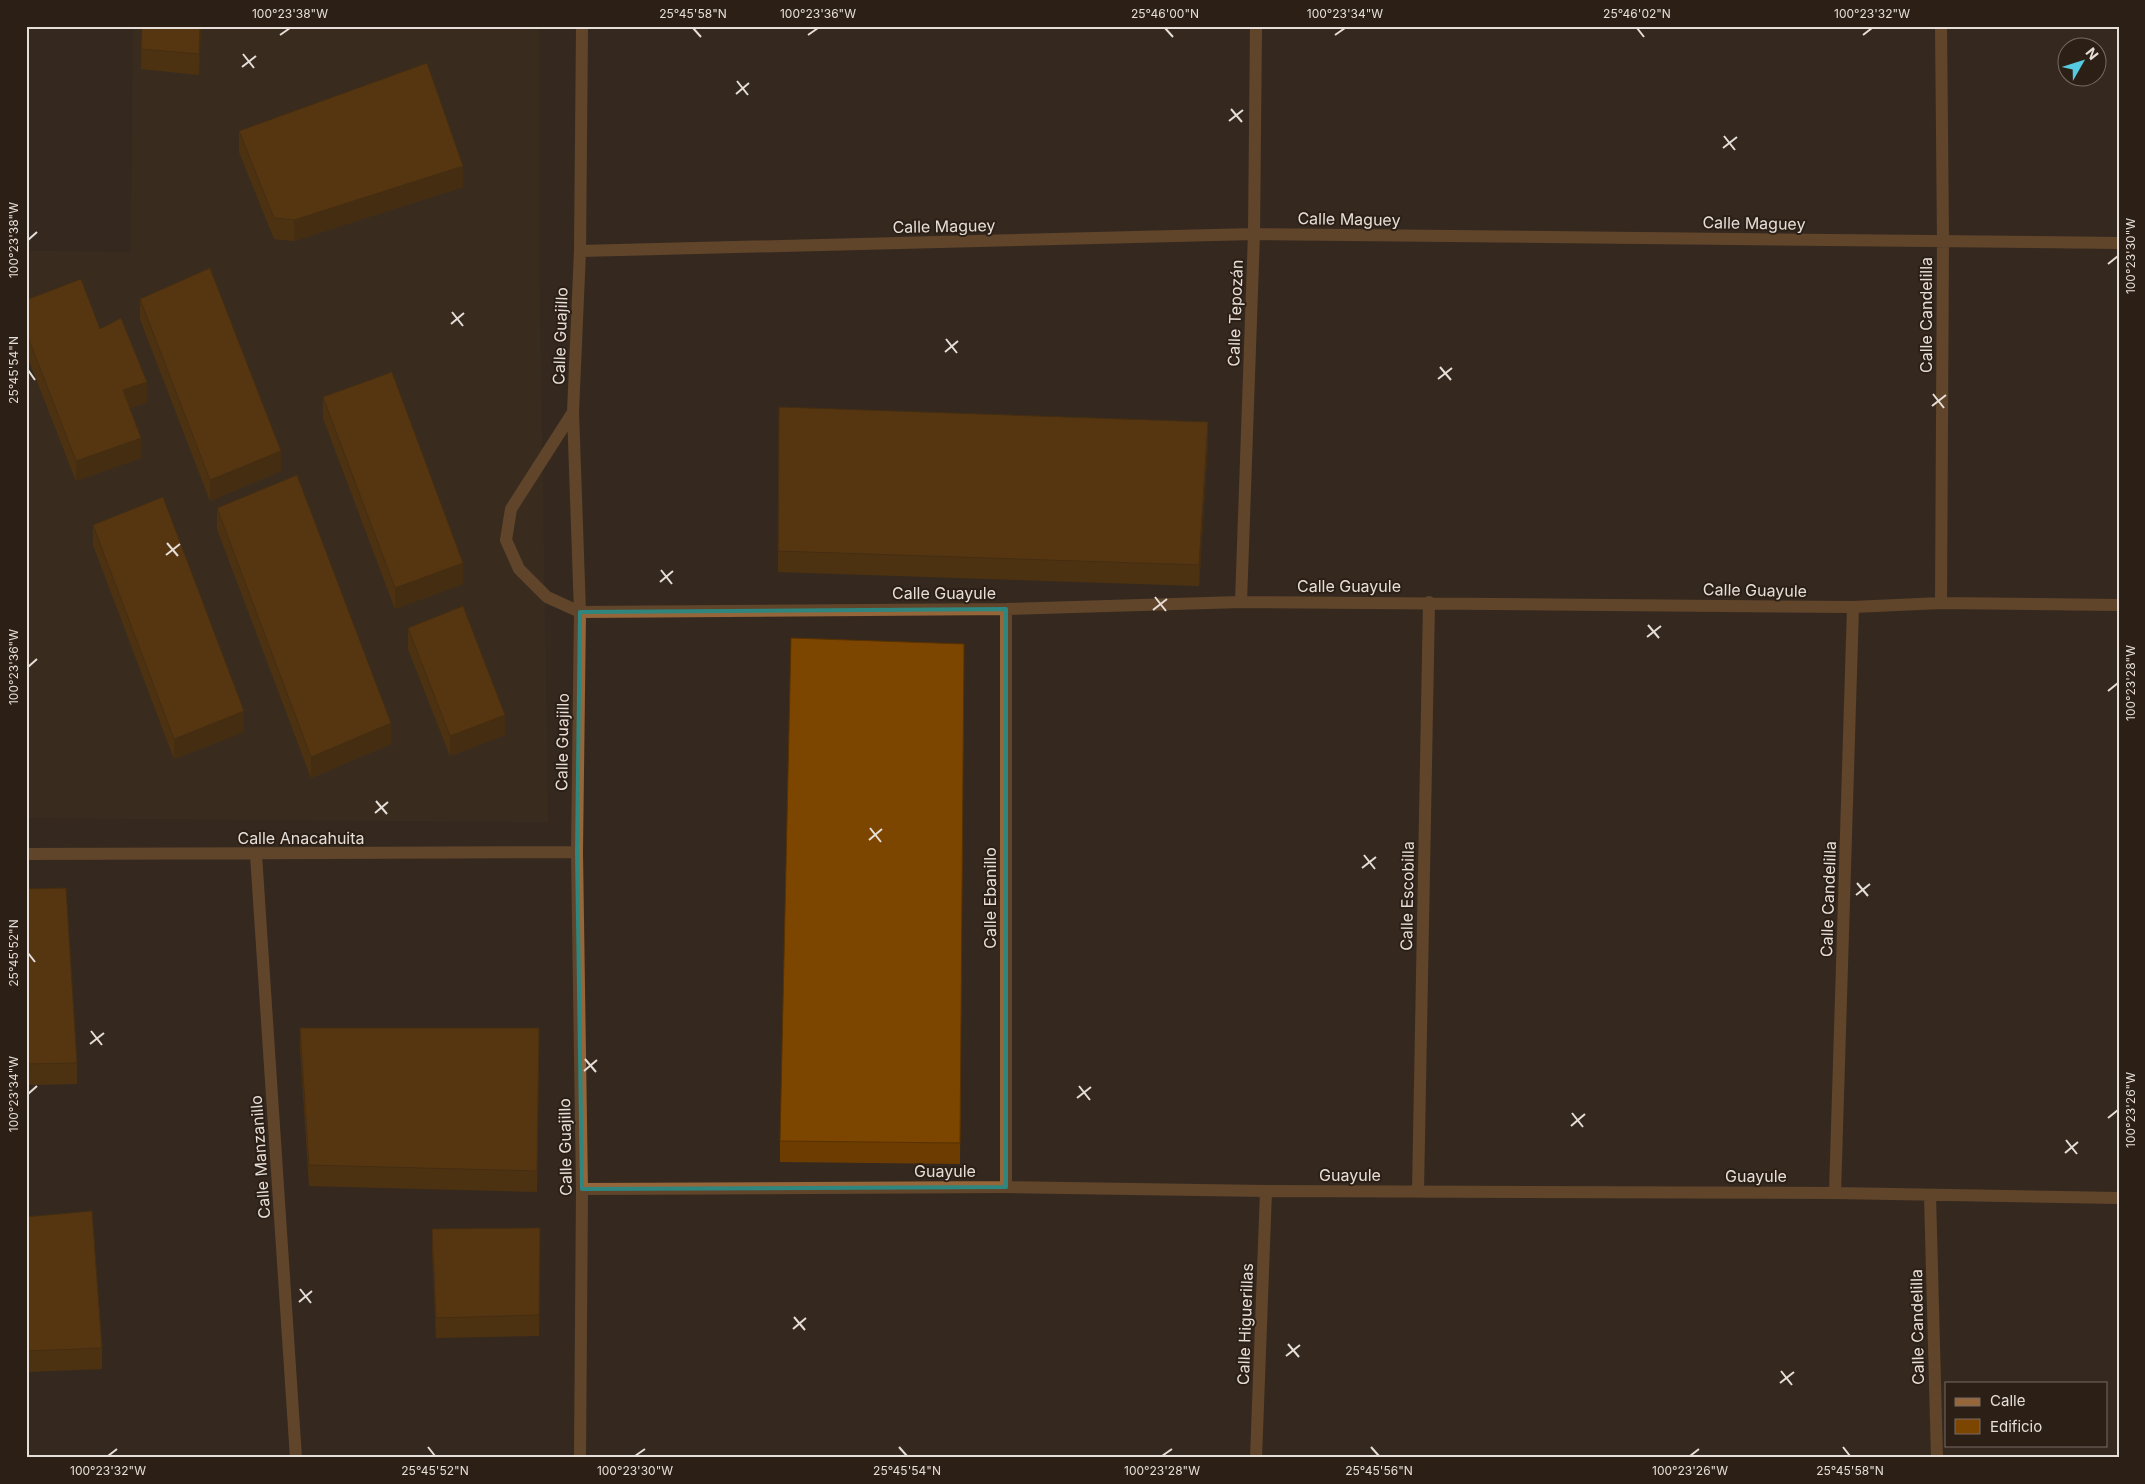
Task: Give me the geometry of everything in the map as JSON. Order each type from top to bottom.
[{"type":"street","name":"Calle Guajillo","points":[[580,1458],[582,1189],[577,852],[580,612],[573,412],[580,251],[582,26]]},
{"type":"street","name":"Calle Tepozán","points":[[1241,602],[1254,234],[1256,26]]},
{"type":"street","name":"Calle Candelilla","points":[[1941,26],[1943,241],[1941,604]]},
{"type":"street","name":"Calle Maguey","points":[[580,251],[1254,234],[2119,243]]},
{"type":"street","points":[[573,412],[511,509],[506,540],[519,569],[547,597],[580,612]]},
{"type":"street","name":"Calle Guayule","points":[[580,612],[1006,609],[1241,602],[1429,602],[1853,607],[1941,604],[2119,606]]},
{"type":"street","name":"Calle Escobilla","points":[[1418,1191],[1429,602]]},
{"type":"street","name":"Calle Candelilla","points":[[1836,1193],[1853,607]]},
{"type":"street","name":"Calle Ebanillo","points":[[1006,609],[1006,1187]]},
{"type":"street","name":"Calle Anacahuita","points":[[26,854],[256,855],[577,852]]},
{"type":"street","name":"Calle Manzanillo","points":[[256,855],[296,1458]]},
{"type":"street","name":"Guayule","points":[[582,1189],[1006,1187],[1266,1191],[1836,1193],[2119,1198]]},
{"type":"street","name":"Calle Higuerillas","points":[[1256,1458],[1266,1191]]},
{"type":"street","name":"Calle Candelilla","points":[[1930,1194],[1937,1458]]},
{"type":"highlighted area","points":[[1006,609],[1006,1187],[582,1189],[577,852],[580,612]]},
{"type":"shaded area","points":[[133,26],[539,26],[539,255],[548,822],[26,818],[26,251],[131,252]]},
{"type":"building","points":[[142,26],[200,26],[199,54],[141,49]]},
{"type":"building","points":[[427,63],[463,166],[294,220],[274,218],[239,131]]},
{"type":"building","points":[[210,268],[281,451],[210,480],[140,299]]},
{"type":"building","points":[[81,279],[100,329],[121,318],[147,382],[123,390],[141,438],[76,461],[26,332],[26,300]]},
{"type":"building","points":[[392,372],[463,563],[395,588],[323,397]]},
{"type":"building","points":[[779,407],[1208,422],[1199,565],[778,551]]},
{"type":"building","points":[[297,475],[391,723],[311,757],[217,508]]},
{"type":"building","points":[[163,497],[244,711],[174,739],[93,525]]},
{"type":"building","points":[[463,606],[505,715],[450,736],[408,628]]},
{"type":"building","points":[[791,638],[964,644],[960,1143],[780,1141]]},
{"type":"building","points":[[66,888],[77,1063],[26,1064],[26,889]]},
{"type":"building","points":[[300,1028],[539,1028],[537,1171],[309,1165]]},
{"type":"building","points":[[92,1211],[102,1348],[26,1351],[26,1217]]},
{"type":"building","points":[[540,1228],[539,1315],[436,1318],[432,1229]]}]
